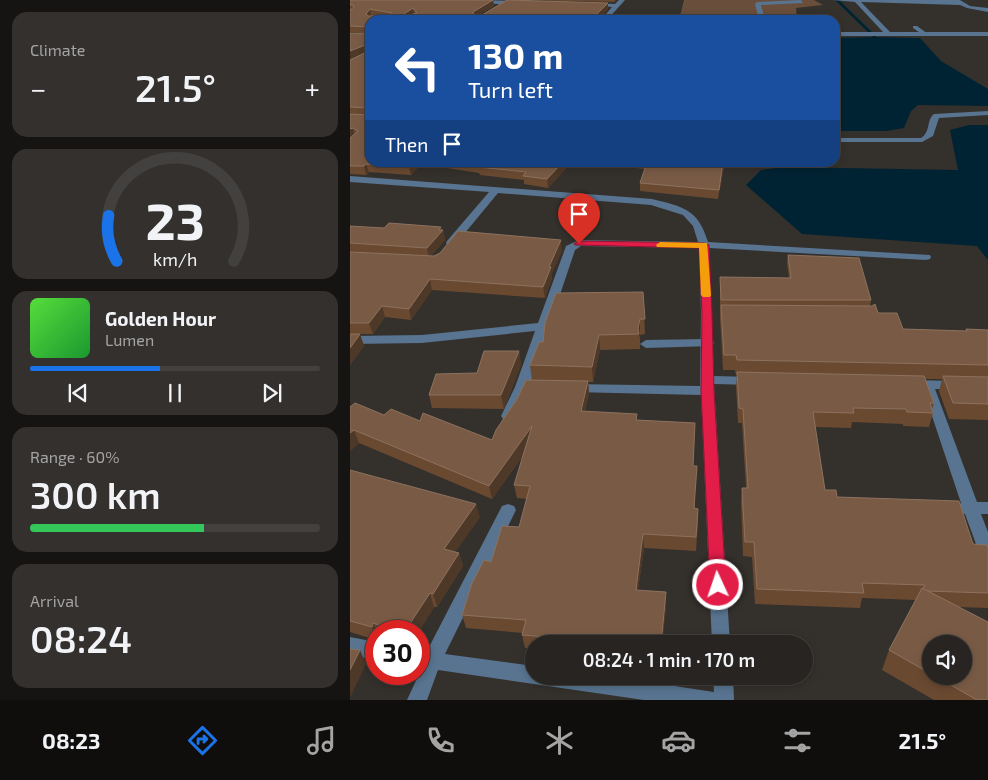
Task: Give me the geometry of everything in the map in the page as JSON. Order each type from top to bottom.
[{"type":"street","points":[[608,15],[622,0]]},
{"type":"street","points":[[468,1],[523,4]]},
{"type":"street","points":[[836,1],[958,1],[971,7],[988,10]]},
{"type":"street","points":[[856,1],[885,34]]},
{"type":"street","points":[[761,15],[759,3],[801,2]]},
{"type":"street","points":[[491,12],[505,3]]},
{"type":"street","points":[[588,5],[616,6]]},
{"type":"street","points":[[915,27],[925,34]]},
{"type":"street","points":[[840,34],[988,34]]},
{"type":"street","points":[[840,140],[922,140],[928,137],[932,131],[934,118],[937,116],[988,114]]},
{"type":"street","points":[[350,179],[652,202],[686,213],[698,225],[704,245],[712,313],[708,342],[708,385],[721,635]]},
{"type":"street","points":[[446,250],[496,190]]},
{"type":"street","points":[[502,424],[527,387],[542,326],[570,248],[573,245],[704,245],[926,257]]},
{"type":"street","points":[[350,340],[382,341],[450,338],[542,326]]},
{"type":"street","points":[[646,344],[708,342]]},
{"type":"street","points":[[561,388],[708,385],[768,381]]},
{"type":"street","points":[[897,384],[970,386]]},
{"type":"street","points":[[927,384],[988,555]]},
{"type":"street","points":[[951,507],[988,508]]},
{"type":"street","points":[[430,651],[508,510]]},
{"type":"street","points":[[350,646],[365,649]]},
{"type":"street","points":[[430,661],[525,674]]},
{"type":"street","points":[[417,700],[420,685]]},
{"type":"street","points":[[604,685],[711,700]]},
{"type":"street","points":[[723,685],[724,700]]},
{"type":"shaded area","points":[[684,0],[814,0],[823,5],[796,8],[797,15],[680,15]]},
{"type":"water","points":[[840,38],[920,38],[941,61],[988,89],[988,106],[918,105],[911,111],[904,128],[887,131],[840,131]]},
{"type":"water","points":[[969,125],[988,125],[988,260],[977,246],[802,234],[746,185],[761,170],[784,167],[958,170],[950,130]]},
{"type":"building","points":[[350,0],[493,0],[473,12],[474,15],[410,15],[417,13],[413,8],[405,15],[391,15],[392,13],[370,9],[367,15],[365,15],[365,27],[350,26],[350,10],[354,7],[350,5]]},
{"type":"building","points":[[507,0],[608,3],[596,15],[482,15]]},
{"type":"building","points":[[350,33],[365,34],[365,45],[350,51]]},
{"type":"building","points":[[365,53],[365,108],[350,107],[350,60]]},
{"type":"building","points":[[350,114],[365,115],[364,166],[350,166],[350,138],[358,131],[353,128],[350,129]]},
{"type":"building","points":[[478,167],[558,167],[547,179],[523,176],[526,172]]},
{"type":"building","points":[[645,167],[722,167],[719,190],[640,183]]},
{"type":"building","points":[[389,223],[441,227],[439,230],[443,230],[427,248],[350,243],[350,226],[384,228]]},
{"type":"building","points":[[458,231],[561,240],[549,267],[551,267],[543,287],[430,279],[409,309],[382,306],[369,323],[350,323],[350,252],[434,256],[440,253]]},
{"type":"building","points":[[788,255],[859,258],[871,300],[721,300],[720,277],[791,278]]},
{"type":"building","points":[[643,292],[645,319],[640,319],[639,334],[599,335],[592,367],[530,365],[539,342],[543,342],[545,323],[556,293]]},
{"type":"building","points":[[875,304],[878,313],[897,313],[903,329],[988,330],[988,365],[737,360],[736,355],[724,355],[721,305],[872,306]]},
{"type":"building","points":[[350,334],[360,334],[350,348]]},
{"type":"building","points":[[484,351],[519,351],[501,395],[429,395],[436,374],[477,373]]},
{"type":"building","points":[[737,372],[924,376],[934,403],[930,403],[933,413],[907,412],[906,409],[853,408],[854,413],[813,412],[825,490],[836,490],[837,497],[959,501],[973,544],[986,545],[988,547],[988,593],[926,591],[923,589],[925,585],[862,583],[864,593],[757,589],[754,542],[745,542],[742,488],[748,488],[743,409],[739,408]]},
{"type":"building","points":[[943,376],[988,377],[988,404],[953,403]]},
{"type":"building","points":[[526,380],[588,381],[581,411],[637,414],[636,420],[695,423],[693,466],[697,466],[694,508],[698,509],[696,537],[643,534],[636,590],[666,592],[662,635],[522,635],[526,620],[462,615],[472,583],[484,560],[491,562],[502,526],[519,527],[530,486],[514,485],[532,426],[489,486],[354,430],[350,433],[350,407],[355,403],[384,415],[391,409],[420,421],[423,413],[492,440],[496,430],[517,399]]},
{"type":"building","points":[[350,470],[476,504],[444,549],[459,553],[433,594],[430,593],[412,620],[365,620],[365,625],[350,621]]},
{"type":"building","points":[[922,588],[988,622],[988,700],[977,700],[951,685],[972,685],[972,635],[922,635],[922,669],[889,650]]},
{"type":"building","points":[[350,649],[360,650],[350,670]]},
{"type":"waterway","points":[[837,0],[875,37]]},
{"type":"slow traffic","points":[[660,245],[704,245],[706,295]]},
{"type":"route","points":[[579,244],[704,245],[708,391],[718,585]]}]
